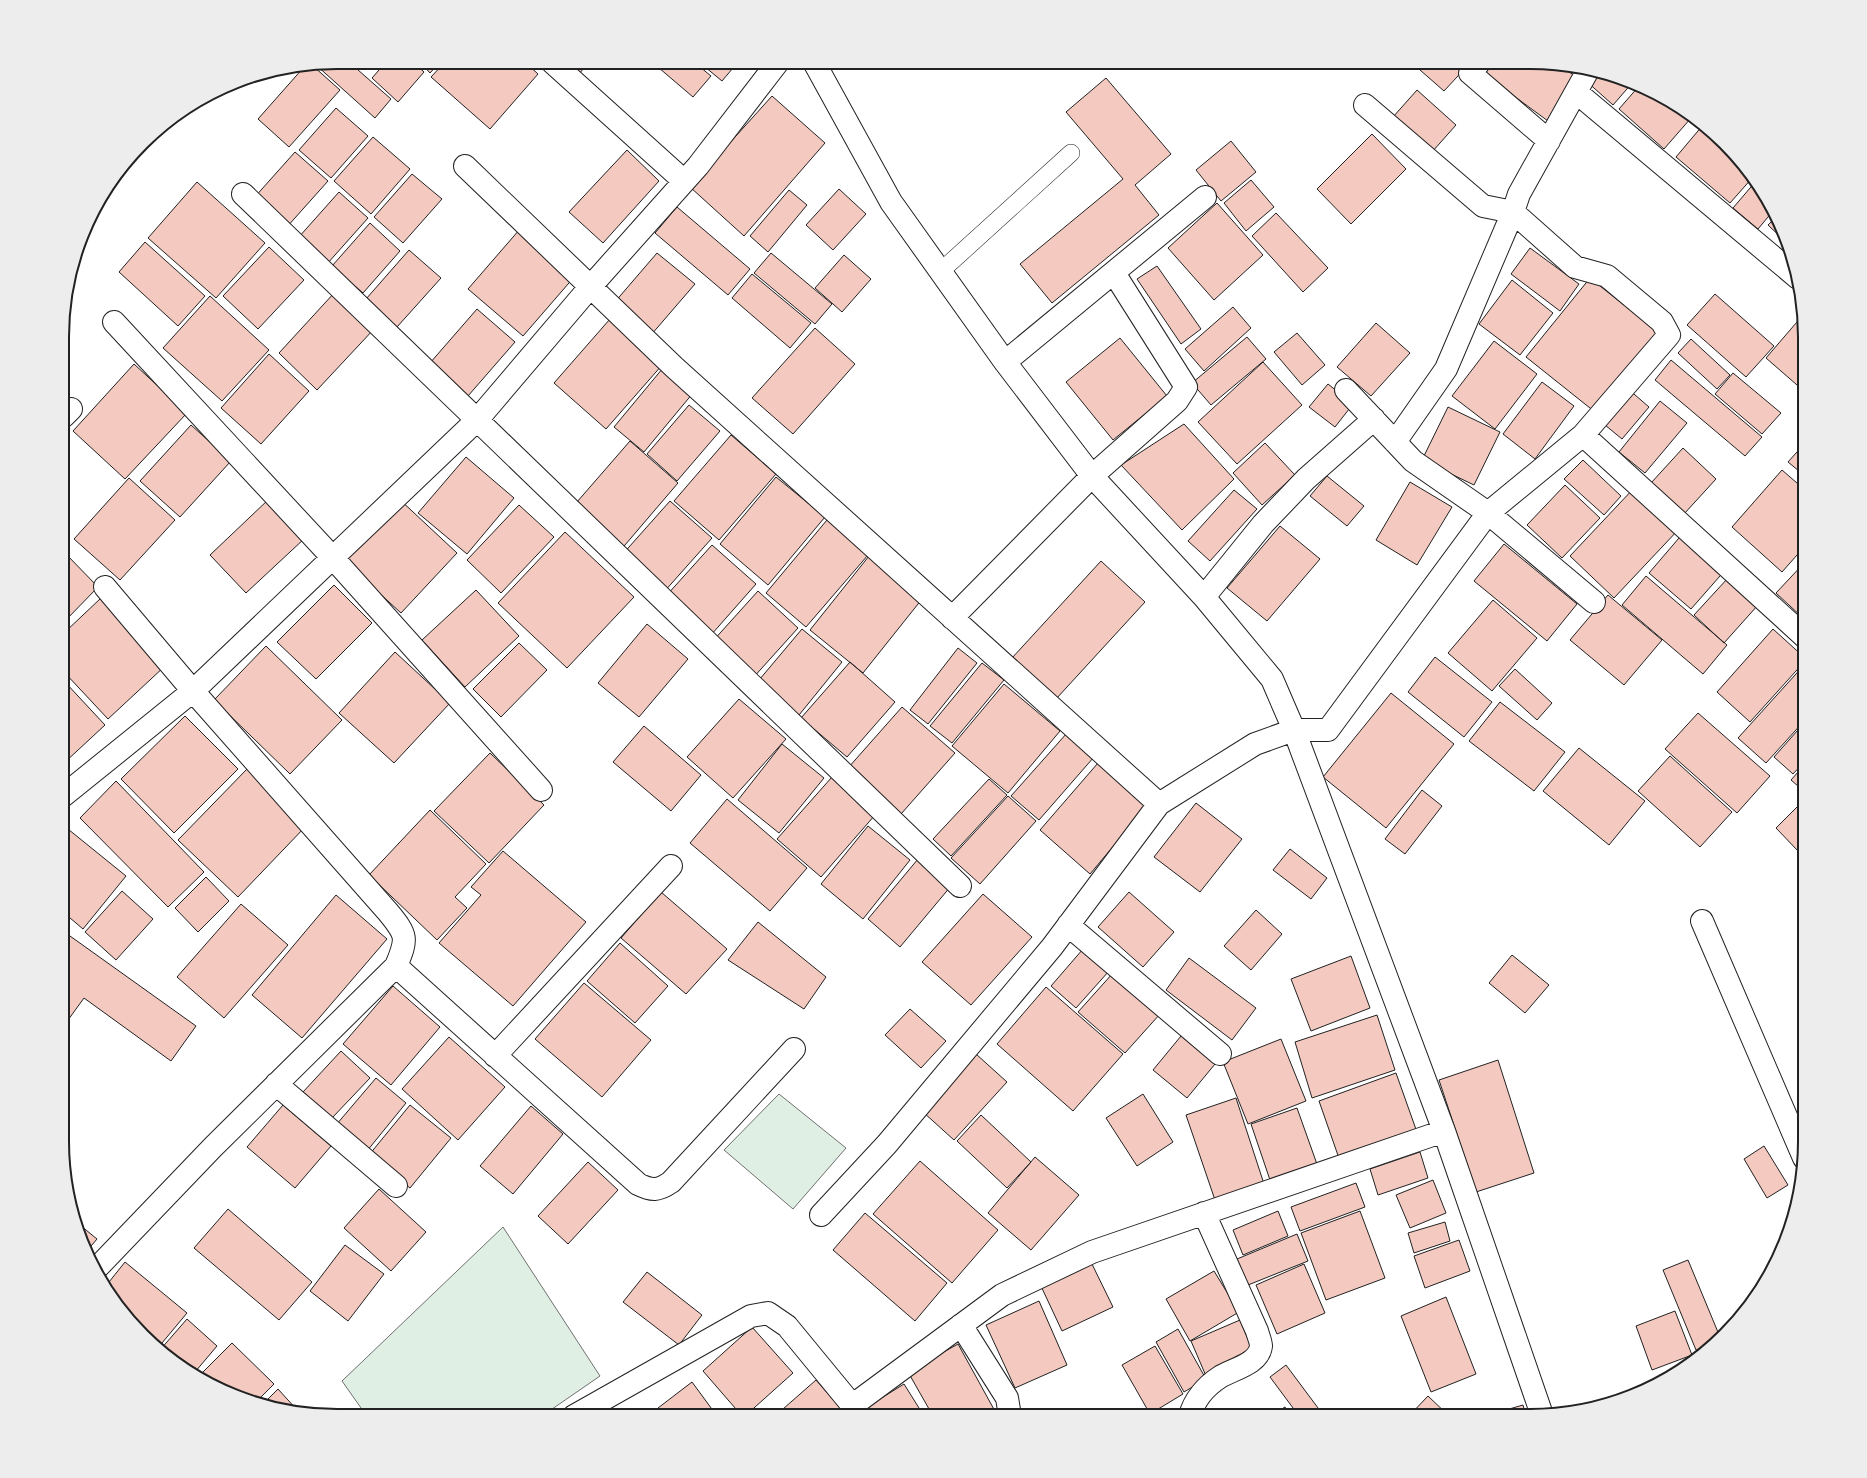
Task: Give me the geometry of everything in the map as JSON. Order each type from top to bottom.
[{"type":"street","points":[[560,69],[684,182]]},
{"type":"street","points":[[69,791],[193,691],[477,420],[591,286],[698,166],[773,69]]},
{"type":"street","points":[[818,69],[891,202],[1006,362],[1092,476],[1204,597],[1272,679],[1294,730],[1444,1131],[1540,1408]]},
{"type":"street","points":[[1473,69],[1470,73],[1549,141]]},
{"type":"street","points":[[1395,442],[1446,369],[1513,212],[1519,194],[1585,75]]},
{"type":"street","points":[[1576,92],[1789,266]]},
{"type":"street","points":[[821,1215],[887,1144],[1052,947],[1159,804],[1256,744],[1294,730],[1328,730],[1488,513],[1583,435],[1669,335],[1662,322],[1607,276],[1575,267],[1513,212],[1482,206],[1365,105]]},
{"type":"street","points":[[466,166],[674,367],[1159,804]]},
{"type":"street","points":[[243,194],[960,886]]},
{"type":"street","points":[[1006,362],[1206,197]]},
{"type":"street","points":[[952,618],[1092,476],[1177,401],[1186,387],[1114,273]]},
{"type":"street","points":[[114,322],[333,558],[541,790]]},
{"type":"street","points":[[1346,390],[1413,461],[1488,513],[1594,602]]},
{"type":"street","points":[[1204,597],[1263,524],[1306,479],[1374,419]]},
{"type":"street","points":[[1583,435],[1798,631]]},
{"type":"street","points":[[100,1265],[213,1147],[396,966],[404,946],[403,933],[398,924],[193,691],[105,588]]},
{"type":"street","points":[[495,1056],[671,866]]},
{"type":"street","points":[[1702,921],[1798,1144]]},
{"type":"street","points":[[1068,925],[1220,1054]]},
{"type":"street","points":[[396,966],[638,1184],[647,1188],[661,1189],[671,1182],[794,1049]]},
{"type":"street","points":[[276,1084],[396,1186]]},
{"type":"street","points":[[858,1409],[961,1325],[1002,1295],[1092,1252],[1444,1131]]},
{"type":"street","points":[[1193,1409],[1204,1390],[1219,1378],[1254,1359],[1261,1346],[1257,1331],[1204,1213]]},
{"type":"street","points":[[586,1409],[751,1316],[768,1312],[787,1326],[856,1409]]},
{"type":"street","points":[[961,1325],[1007,1398],[1009,1409]]},
{"type":"lane","points":[[941,271],[1071,153]]},
{"type":"green space","points":[[779,1094],[846,1148],[793,1209],[724,1150]]},
{"type":"green space","points":[[503,1227],[600,1376],[552,1409],[362,1409],[342,1381]]},
{"type":"building","points":[[357,69],[391,99],[375,118],[321,70]]},
{"type":"building","points":[[380,69],[421,69],[424,72],[398,102],[372,78]]},
{"type":"building","points":[[426,69],[434,69],[430,73]]},
{"type":"building","points":[[438,69],[533,69],[538,74],[490,129],[431,77]]},
{"type":"building","points":[[573,69],[583,69],[579,74]]},
{"type":"building","points":[[660,69],[702,69],[711,76],[693,97]]},
{"type":"building","points":[[707,69],[732,69],[722,81]]},
{"type":"building","points":[[1419,69],[1464,69],[1444,91]]},
{"type":"building","points":[[1483,69],[1565,71],[1569,72],[1579,79],[1548,121],[1481,72]]},
{"type":"building","points":[[318,70],[340,90],[289,147],[258,119],[300,71]]},
{"type":"building","points":[[1589,76],[1628,87],[1613,105],[1585,80]]},
{"type":"building","points":[[1106,78],[1171,154],[1135,185],[1159,215],[1052,303],[1020,264],[1123,179],[1066,112]]},
{"type":"building","points":[[1417,90],[1456,125],[1432,152],[1393,117]]},
{"type":"building","points":[[1635,90],[1664,105],[1689,121],[1664,149],[1619,109]]},
{"type":"building","points":[[772,96],[825,143],[744,236],[690,187]]},
{"type":"building","points":[[336,108],[368,136],[331,178],[299,150]]},
{"type":"building","points":[[1699,129],[1720,147],[1749,182],[1730,203],[1676,157]]},
{"type":"building","points":[[1372,134],[1406,169],[1351,224],[1317,189]]},
{"type":"building","points":[[373,137],[410,169],[371,214],[334,181]]},
{"type":"building","points":[[1231,141],[1256,172],[1221,201],[1196,170]]},
{"type":"building","points":[[627,150],[659,181],[603,243],[569,212]]},
{"type":"building","points":[[295,152],[328,181],[286,228],[253,199]]},
{"type":"building","points":[[412,174],[442,199],[403,243],[374,217]]},
{"type":"building","points":[[1251,180],[1274,207],[1246,231],[1224,203]]},
{"type":"building","points":[[197,182],[265,243],[216,298],[148,238]]},
{"type":"building","points":[[1752,186],[1769,216],[1758,229],[1733,208]]},
{"type":"building","points":[[839,189],[866,214],[833,250],[806,225]]},
{"type":"building","points":[[789,190],[807,205],[768,252],[750,236]]},
{"type":"building","points":[[339,192],[368,218],[327,264],[298,238]]},
{"type":"building","points":[[1217,203],[1263,255],[1214,300],[1168,248]]},
{"type":"building","points":[[677,207],[750,269],[728,295],[655,233]]},
{"type":"building","points":[[1276,213],[1328,268],[1303,292],[1252,236]]},
{"type":"building","points":[[1772,221],[1778,235],[1768,225]]},
{"type":"building","points":[[370,223],[400,251],[363,293],[332,266]]},
{"type":"building","points":[[520,229],[575,276],[523,336],[468,289]]},
{"type":"building","points":[[145,242],[205,296],[178,326],[119,272]]},
{"type":"building","points":[[269,247],[304,280],[258,329],[223,296]]},
{"type":"building","points":[[1530,248],[1579,284],[1560,311],[1511,274]]},
{"type":"building","points":[[409,250],[441,278],[397,327],[366,299]]},
{"type":"building","points":[[657,253],[695,284],[651,335],[614,303]]},
{"type":"building","points":[[771,253],[832,304],[815,324],[754,273]]},
{"type":"building","points":[[844,255],[871,279],[842,312],[815,288]]},
{"type":"building","points":[[1157,266],[1201,329],[1181,344],[1137,279]]},
{"type":"building","points":[[752,274],[811,323],[790,348],[732,298]]},
{"type":"building","points":[[1590,278],[1659,333],[1595,412],[1526,357]]},
{"type":"building","points":[[1512,280],[1553,313],[1520,355],[1479,324]]},
{"type":"building","points":[[335,292],[374,329],[317,390],[279,353]]},
{"type":"building","points":[[1715,294],[1774,346],[1746,377],[1687,325]]},
{"type":"building","points":[[210,296],[269,350],[222,401],[163,348]]},
{"type":"building","points":[[1233,307],[1251,328],[1204,371],[1185,349]]},
{"type":"building","points":[[477,309],[515,342],[468,396],[430,363]]},
{"type":"building","points":[[610,319],[663,364],[606,429],[554,383]]},
{"type":"building","points":[[1797,322],[1798,384],[1797,385],[1766,358]]},
{"type":"building","points":[[1376,323],[1410,353],[1371,396],[1337,367]]},
{"type":"building","points":[[815,328],[855,364],[793,434],[752,398]]},
{"type":"building","points":[[1297,333],[1325,365],[1302,385],[1274,352]]},
{"type":"building","points":[[1247,337],[1266,359],[1211,405],[1192,383]]},
{"type":"building","points":[[1120,338],[1167,396],[1113,440],[1066,382]]},
{"type":"building","points":[[1691,339],[1730,375],[1717,389],[1678,353]]},
{"type":"building","points":[[1494,341],[1537,374],[1495,429],[1452,396]]},
{"type":"building","points":[[269,354],[309,391],[261,444],[221,408]]},
{"type":"building","points":[[1671,360],[1762,437],[1745,456],[1655,380]]},
{"type":"building","points":[[1263,362],[1302,405],[1237,464],[1198,422]]},
{"type":"building","points":[[134,364],[187,413],[125,479],[73,431]]},
{"type":"building","points":[[663,368],[693,393],[644,452],[614,427]]},
{"type":"building","points":[[1733,373],[1781,413],[1762,434],[1715,394]]},
{"type":"building","points":[[1542,382],[1574,406],[1535,459],[1503,434]]},
{"type":"building","points":[[1328,384],[1353,404],[1335,427],[1309,407]]},
{"type":"building","points":[[1627,388],[1649,407],[1622,439],[1599,420]]},
{"type":"building","points":[[1660,401],[1687,423],[1645,473],[1619,452]]},
{"type":"building","points":[[689,405],[720,431],[677,481],[647,454]]},
{"type":"building","points":[[1448,407],[1500,432],[1474,485],[1422,460]]},
{"type":"building","points":[[1184,424],[1234,479],[1182,530],[1121,465]]},
{"type":"building","points":[[191,425],[231,461],[180,517],[140,481]]},
{"type":"building","points":[[731,435],[776,474],[719,540],[674,501]]},
{"type":"building","points":[[630,441],[678,483],[619,552],[570,510]]},
{"type":"building","points":[[1265,443],[1295,475],[1262,505],[1233,473]]},
{"type":"building","points":[[1683,448],[1716,479],[1684,514],[1651,483]]},
{"type":"building","points":[[1798,451],[1798,470],[1788,462]]},
{"type":"building","points":[[466,457],[514,498],[467,554],[418,513]]},
{"type":"building","points":[[1583,460],[1621,496],[1604,515],[1564,479]]},
{"type":"building","points":[[1782,470],[1798,484],[1798,554],[1782,572],[1732,527]]},
{"type":"building","points":[[1327,476],[1364,506],[1347,526],[1310,496]]},
{"type":"building","points":[[776,477],[825,517],[768,585],[720,544]]},
{"type":"building","points":[[129,478],[175,520],[120,580],[74,539]]},
{"type":"building","points":[[1410,482],[1452,507],[1417,565],[1376,540]]},
{"type":"building","points":[[1565,485],[1600,518],[1562,558],[1527,525]]},
{"type":"building","points":[[1635,487],[1679,529],[1614,598],[1570,556]]},
{"type":"building","points":[[1234,490],[1257,509],[1210,561],[1188,541]]},
{"type":"building","points":[[397,497],[457,553],[401,613],[341,558]]},
{"type":"building","points":[[269,499],[305,538],[246,593],[210,555]]},
{"type":"building","points":[[670,501],[712,538],[663,593],[621,556]]},
{"type":"building","points":[[519,505],[554,537],[501,593],[467,560]]},
{"type":"building","points":[[827,520],[868,555],[806,627],[766,593]]},
{"type":"building","points":[[1280,526],[1320,559],[1267,621],[1227,588]]},
{"type":"building","points":[[1685,531],[1727,568],[1691,609],[1649,573]]},
{"type":"building","points":[[565,532],[634,597],[567,668],[498,603]]},
{"type":"building","points":[[1504,544],[1577,604],[1547,641],[1474,581]]},
{"type":"building","points":[[712,545],[756,584],[711,635],[666,596]]},
{"type":"building","points":[[869,556],[922,599],[863,673],[810,630]]},
{"type":"building","points":[[69,557],[98,587],[69,617]]},
{"type":"building","points":[[1101,561],[1145,602],[1056,699],[1012,658]]},
{"type":"building","points":[[1798,569],[1798,613],[1776,593]]},
{"type":"building","points":[[1646,576],[1727,645],[1703,674],[1622,605]]},
{"type":"building","points":[[1728,578],[1758,605],[1724,643],[1694,615]]},
{"type":"building","points":[[334,585],[372,623],[316,679],[277,642]]},
{"type":"building","points":[[476,590],[519,636],[465,687],[422,640]]},
{"type":"building","points":[[758,591],[798,628],[752,679],[712,642]]},
{"type":"building","points":[[1608,595],[1662,640],[1624,685],[1570,640]]},
{"type":"building","points":[[101,598],[165,666],[108,719],[69,677],[69,628]]},
{"type":"building","points":[[1493,600],[1537,638],[1492,691],[1448,653]]},
{"type":"building","points":[[647,624],[688,659],[639,717],[598,683]]},
{"type":"building","points":[[802,629],[842,662],[795,720],[754,686]]},
{"type":"building","points":[[1773,629],[1798,652],[1798,669],[1750,722],[1717,692]]},
{"type":"building","points":[[519,643],[547,670],[501,717],[473,689]]},
{"type":"building","points":[[266,646],[342,720],[290,774],[214,700]]},
{"type":"building","points":[[958,648],[977,663],[928,724],[910,710]]},
{"type":"building","points":[[395,652],[450,703],[394,763],[339,713]]},
{"type":"building","points":[[1435,657],[1492,702],[1464,737],[1408,692]]},
{"type":"building","points":[[850,662],[895,702],[847,757],[801,718]]},
{"type":"building","points":[[982,663],[1004,680],[952,743],[930,726]]},
{"type":"building","points":[[1515,669],[1552,703],[1537,720],[1499,686]]},
{"type":"building","points":[[1798,672],[1798,728],[1766,763],[1738,738]]},
{"type":"building","points":[[1004,684],[1060,731],[1008,793],[952,746]]},
{"type":"building","points":[[69,686],[105,725],[69,758]]},
{"type":"building","points":[[1391,693],[1454,744],[1386,828],[1323,777]]},
{"type":"building","points":[[739,699],[786,739],[733,798],[687,757]]},
{"type":"building","points":[[1500,702],[1565,752],[1534,791],[1469,741]]},
{"type":"building","points":[[902,707],[955,753],[901,814],[848,768]]},
{"type":"building","points":[[1698,713],[1770,776],[1737,813],[1665,749]]},
{"type":"building","points":[[185,716],[238,769],[174,833],[121,779]]},
{"type":"building","points":[[644,726],[701,775],[671,811],[613,762]]},
{"type":"building","points":[[1798,730],[1798,769],[1793,774],[1774,757]]},
{"type":"building","points":[[1067,733],[1094,757],[1039,820],[1011,796]]},
{"type":"building","points":[[782,744],[824,778],[779,833],[738,800]]},
{"type":"building","points":[[1579,748],[1645,801],[1609,845],[1543,791]]},
{"type":"building","points":[[490,753],[544,805],[489,863],[434,811]]},
{"type":"building","points":[[1670,756],[1732,812],[1700,847],[1638,791]]},
{"type":"building","points":[[1098,763],[1147,806],[1090,874],[1040,830]]},
{"type":"building","points":[[247,769],[306,826],[238,897],[178,840]]},
{"type":"building","points":[[1798,772],[1798,786],[1791,780]]},
{"type":"building","points":[[832,777],[875,815],[821,877],[777,839]]},
{"type":"building","points":[[989,779],[1007,795],[951,856],[933,839]]},
{"type":"building","points":[[116,781],[204,872],[168,907],[80,818]]},
{"type":"building","points":[[1422,790],[1442,806],[1405,854],[1385,839]]},
{"type":"building","points":[[1008,796],[1036,821],[980,884],[951,858]]},
{"type":"building","points":[[727,799],[807,868],[770,911],[690,843]]},
{"type":"building","points":[[1196,803],[1242,839],[1200,892],[1154,857]]},
{"type":"building","points":[[1798,806],[1798,851],[1776,828]]},
{"type":"building","points":[[430,810],[486,864],[455,897],[467,908],[437,940],[369,875]]},
{"type":"building","points":[[868,826],[910,860],[863,919],[821,884]]},
{"type":"building","points":[[69,830],[126,876],[83,929],[69,917]]},
{"type":"building","points":[[1290,849],[1327,878],[1311,899],[1273,870]]},
{"type":"building","points":[[503,851],[586,922],[513,1006],[439,943],[481,895],[471,887]]},
{"type":"building","points":[[918,859],[951,886],[900,947],[868,919]]},
{"type":"building","points":[[206,877],[229,901],[198,932],[175,908]]},
{"type":"building","points":[[122,891],[153,919],[116,960],[85,932]]},
{"type":"building","points":[[661,892],[727,949],[686,994],[621,938]]},
{"type":"building","points":[[1129,892],[1174,932],[1143,967],[1098,927]]},
{"type":"building","points":[[983,894],[1032,937],[971,1005],[922,962]]},
{"type":"building","points":[[336,895],[387,939],[302,1038],[252,995]]},
{"type":"building","points":[[241,904],[288,945],[224,1018],[177,977]]},
{"type":"building","points":[[1256,910],[1282,934],[1251,970],[1224,946]]},
{"type":"building","points":[[758,922],[826,977],[804,1009],[728,960]]},
{"type":"building","points":[[69,935],[196,1026],[171,1061],[84,998],[69,1019]]},
{"type":"building","points":[[620,943],[668,986],[635,1023],[587,981]]},
{"type":"building","points":[[1083,949],[1109,971],[1076,1008],[1051,986]]},
{"type":"building","points":[[1512,955],[1549,985],[1525,1013],[1489,983]]},
{"type":"building","points":[[1351,956],[1370,1008],[1311,1031],[1291,979]]},
{"type":"building","points":[[1189,958],[1256,1008],[1232,1040],[1166,990]]},
{"type":"building","points":[[1113,973],[1160,1014],[1125,1053],[1078,1012]]},
{"type":"building","points":[[584,983],[651,1040],[602,1097],[535,1039]]},
{"type":"building","points":[[393,986],[440,1027],[391,1085],[343,1044]]},
{"type":"building","points":[[1046,987],[1123,1054],[1073,1111],[997,1044]]},
{"type":"building","points":[[910,1009],[946,1041],[921,1068],[885,1035]]},
{"type":"building","points":[[1377,1015],[1395,1070],[1312,1098],[1295,1042]]},
{"type":"building","points":[[1181,1036],[1215,1064],[1187,1098],[1153,1070]]},
{"type":"building","points":[[449,1037],[505,1087],[458,1140],[402,1089]]},
{"type":"building","points":[[1281,1039],[1306,1101],[1248,1124],[1223,1062]]},
{"type":"building","points":[[341,1051],[370,1078],[332,1118],[303,1092]]},
{"type":"building","points":[[976,1054],[1007,1082],[954,1140],[923,1112]]},
{"type":"building","points":[[1498,1060],[1534,1173],[1476,1192],[1439,1080]]},
{"type":"building","points":[[1396,1073],[1418,1135],[1341,1164],[1319,1101]]},
{"type":"building","points":[[376,1078],[406,1103],[367,1151],[336,1125]]},
{"type":"building","points":[[1143,1094],[1173,1142],[1137,1166],[1106,1118]]},
{"type":"building","points":[[1236,1098],[1265,1187],[1216,1203],[1186,1115]]},
{"type":"building","points":[[283,1105],[331,1146],[295,1188],[247,1147]]},
{"type":"building","points":[[410,1105],[451,1138],[410,1188],[369,1155]]},
{"type":"building","points":[[531,1106],[563,1134],[513,1194],[480,1166]]},
{"type":"building","points":[[1297,1108],[1318,1167],[1271,1183],[1251,1124]]},
{"type":"building","points":[[981,1115],[1031,1162],[1007,1188],[957,1141]]},
{"type":"building","points":[[1764,1146],[1788,1185],[1767,1198],[1744,1159]]},
{"type":"building","points":[[1420,1152],[1428,1178],[1378,1195],[1370,1169]]},
{"type":"building","points":[[1035,1157],[1079,1195],[1031,1250],[988,1213]]},
{"type":"building","points":[[920,1161],[998,1230],[952,1283],[873,1214]]},
{"type":"building","points":[[588,1162],[618,1190],[568,1244],[538,1216]]},
{"type":"building","points":[[1433,1180],[1446,1213],[1410,1228],[1396,1195]]},
{"type":"building","points":[[1356,1183],[1365,1207],[1300,1231],[1291,1207]]},
{"type":"building","points":[[379,1189],[426,1232],[391,1271],[344,1228]]},
{"type":"building","points":[[228,1209],[312,1282],[279,1320],[194,1248]]},
{"type":"building","points":[[1278,1211],[1288,1236],[1243,1255],[1233,1230]]},
{"type":"building","points":[[1360,1211],[1385,1278],[1326,1300],[1301,1233]]},
{"type":"building","points":[[865,1213],[947,1283],[915,1321],[833,1250]]},
{"type":"building","points":[[1445,1222],[1450,1241],[1414,1253],[1408,1233]]},
{"type":"building","points":[[83,1228],[97,1239],[90,1247]]},
{"type":"building","points":[[1297,1234],[1308,1261],[1248,1285],[1237,1259]]},
{"type":"building","points":[[1459,1240],[1470,1271],[1425,1288],[1414,1256]]},
{"type":"building","points":[[345,1245],[384,1274],[348,1321],[310,1291]]},
{"type":"building","points":[[1090,1260],[1113,1307],[1062,1331],[1040,1284]]},
{"type":"building","points":[[1688,1260],[1718,1333],[1699,1349],[1696,1350],[1663,1270]]},
{"type":"building","points":[[125,1262],[187,1313],[162,1343],[147,1331],[124,1304],[109,1282]]},
{"type":"building","points":[[1304,1264],[1325,1313],[1277,1334],[1256,1285]]},
{"type":"building","points":[[1214,1271],[1239,1312],[1190,1341],[1166,1299]]},
{"type":"building","points":[[647,1272],[702,1315],[679,1345],[623,1302]]},
{"type":"building","points":[[1446,1297],[1476,1374],[1431,1392],[1401,1316]]},
{"type":"building","points":[[1039,1301],[1067,1365],[1015,1388],[986,1325]]},
{"type":"building","points":[[1675,1311],[1692,1355],[1652,1370],[1636,1326]]},
{"type":"building","points":[[187,1319],[217,1346],[197,1369],[164,1345]]},
{"type":"building","points":[[1240,1320],[1254,1354],[1206,1376],[1191,1341]]},
{"type":"building","points":[[752,1327],[793,1373],[753,1409],[736,1409],[703,1371]]},
{"type":"building","points":[[1178,1329],[1206,1379],[1184,1392],[1156,1342]]},
{"type":"building","points":[[232,1343],[274,1384],[260,1398],[234,1389],[202,1373]]},
{"type":"building","points":[[958,1344],[994,1409],[929,1409],[908,1372]]},
{"type":"building","points":[[1155,1346],[1183,1394],[1158,1409],[1147,1409],[1122,1365]]},
{"type":"building","points":[[1286,1365],[1319,1409],[1294,1409],[1270,1377]]},
{"type":"building","points":[[816,1380],[841,1409],[783,1409]]},
{"type":"building","points":[[692,1382],[712,1409],[659,1409],[658,1408]]},
{"type":"building","points":[[904,1384],[920,1409],[868,1409],[867,1407]]},
{"type":"building","points":[[278,1389],[293,1405],[285,1404],[267,1400]]},
{"type":"building","points":[[1428,1396],[1442,1409],[1416,1409]]},
{"type":"building","points":[[1523,1405],[1524,1409],[1509,1409]]}]
